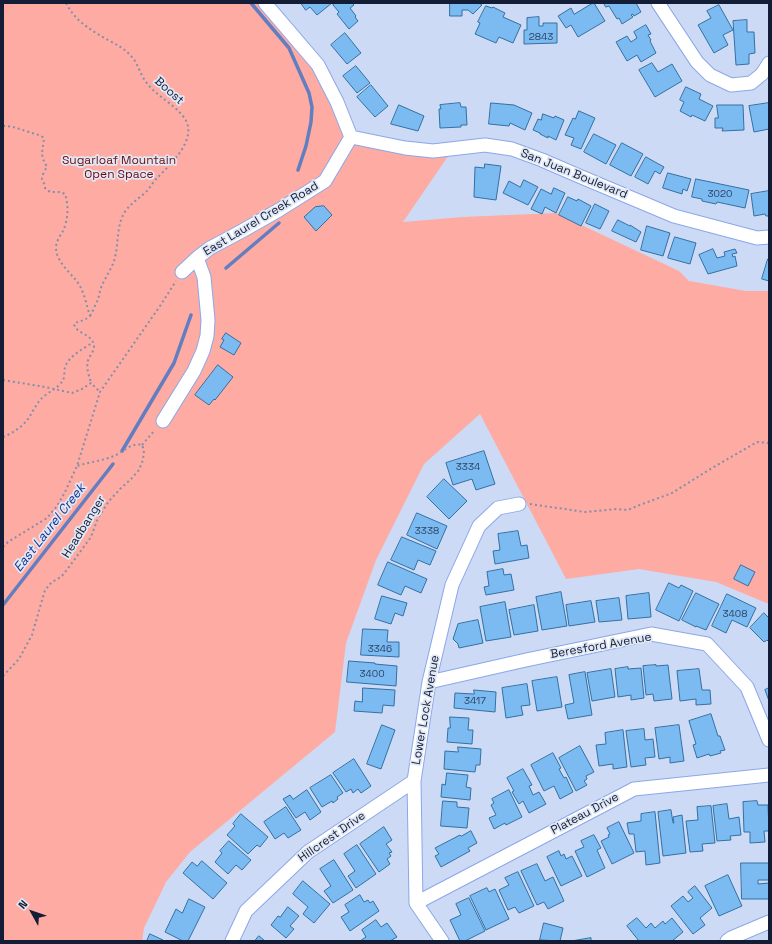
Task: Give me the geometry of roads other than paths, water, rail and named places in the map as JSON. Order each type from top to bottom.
[{"type":"street","points":[[265,3],[318,65],[337,102],[351,137]]},
{"type":"street","points":[[658,3],[696,62],[710,75],[731,85],[751,83],[762,74],[769,63]]},
{"type":"street","name":"San Juan Boulevard","points":[[351,137],[405,148],[434,151],[485,145],[512,149],[542,160],[674,216],[757,238],[769,237]]},
{"type":"street","name":"East Laurel Creek Road","points":[[182,272],[210,248],[261,221],[325,181],[351,137]]},
{"type":"street","points":[[163,421],[194,371],[203,351],[207,336],[208,320],[204,278],[197,258]]},
{"type":"street","name":"Lower Lock Avenue","points":[[416,903],[414,781],[429,682],[452,585],[479,526],[498,508],[519,504]]},
{"type":"street","name":"Beresford Avenue","points":[[429,682],[651,634],[706,644],[747,687],[769,740]]},
{"type":"street","name":"Plateau Drive","points":[[416,903],[634,789],[769,775]]},
{"type":"street","name":"Hillcrest Drive","points":[[232,941],[246,911],[308,852],[414,781]]},
{"type":"street","points":[[416,903],[442,941]]},
{"type":"street","points":[[726,941],[769,922]]},
{"type":"waterway","name":"East Laurel Creek","points":[[251,3],[289,48],[309,93],[312,107],[311,122],[306,146],[298,170]]},
{"type":"waterway","name":"East Laurel Creek","points":[[226,268],[279,223]]},
{"type":"waterway","name":"East Laurel Creek","points":[[122,451],[174,363],[191,315]]},
{"type":"waterway","name":"East Laurel Creek","points":[[3,605],[113,464]]},
{"type":"park label","name":"Sugarloaf Mountain Open Space","points":[[119,168]]}]
